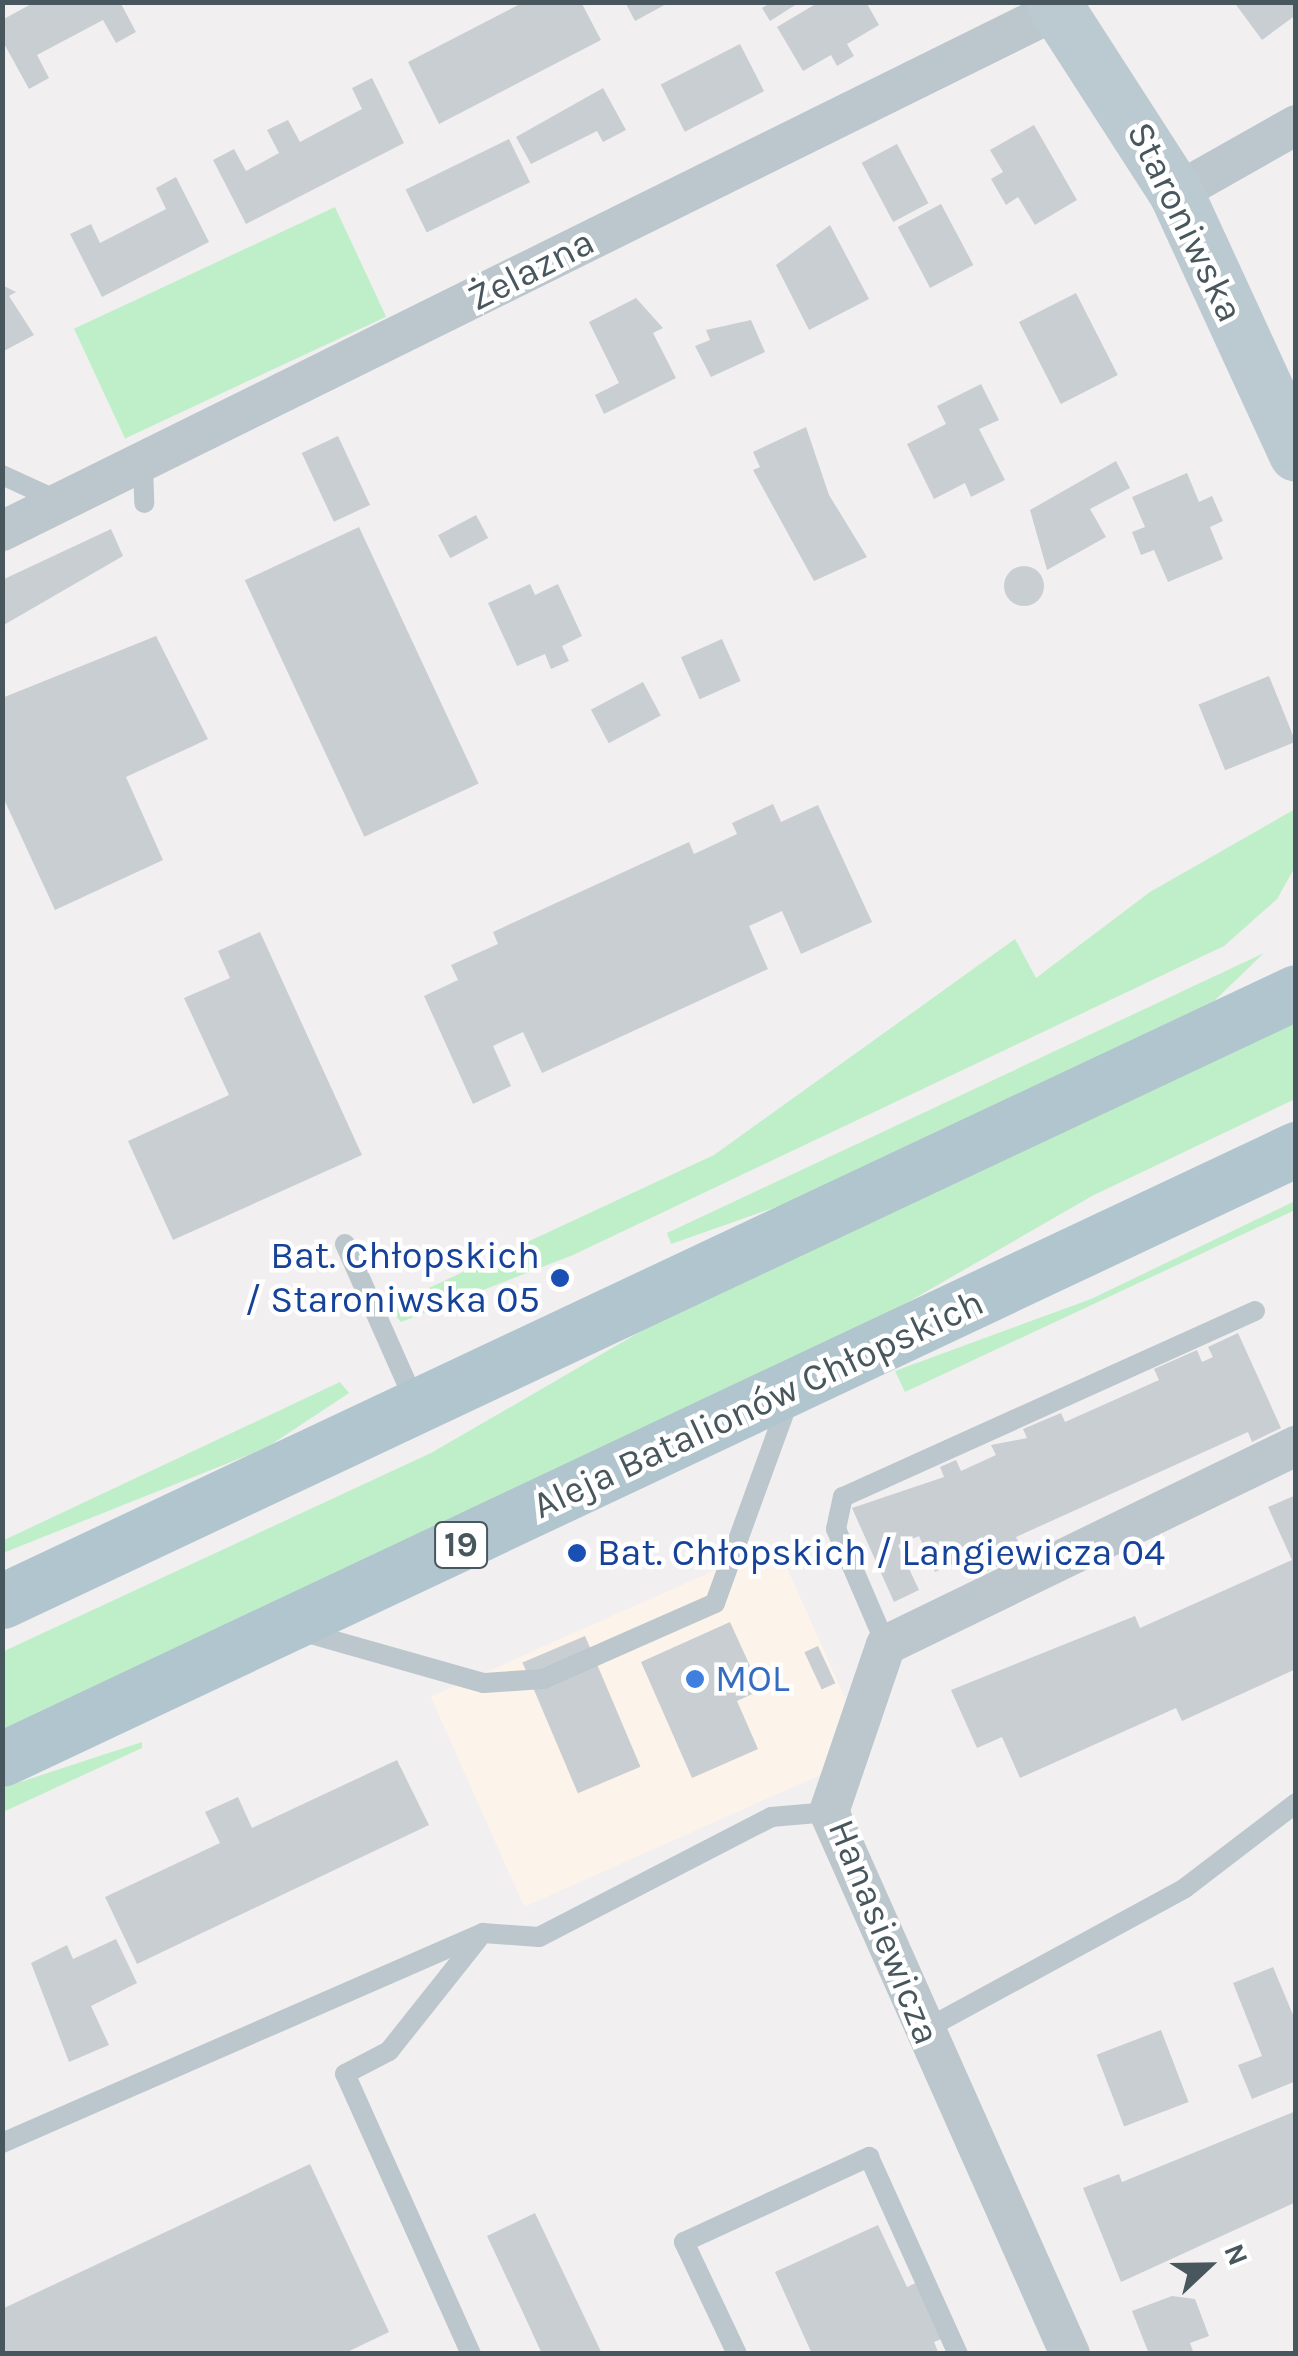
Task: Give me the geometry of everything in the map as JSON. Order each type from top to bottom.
[{"type":"main road","points":[[2,1601],[1296,992]]},
{"type":"main road","name":"Aleja Batalionów Chłopskich","points":[[2,1759],[1296,1149]]},
{"type":"street","name":"Staroniwska","points":[[1056,6],[1176,193],[1296,454]]},
{"type":"street","name":"Żelazna","points":[[2,531],[62,502],[144,485],[1056,6]]},
{"type":"street","points":[[1176,193],[1296,125]]},
{"type":"street","points":[[886,1645],[1296,1446]]},
{"type":"street","name":"Hanasiewicza","points":[[886,1645],[829,1812],[881,1909],[924,2030],[1070,2354]]},
{"type":"lane","points":[[2,475],[62,502]]},
{"type":"lane","points":[[345,1244],[417,1406]]},
{"type":"lane","points":[[886,1645],[836,1529],[842,1497],[1255,1310]]},
{"type":"lane","points":[[283,1628],[484,1683],[543,1678],[716,1603],[795,1388]]},
{"type":"lane","points":[[924,2030],[1185,1888],[1296,1802]]},
{"type":"lane","points":[[2,2143],[482,1934],[539,1937],[771,1817],[829,1812]]},
{"type":"lane","points":[[470,2354],[346,2074],[390,2051],[482,1934]]},
{"type":"lane","points":[[737,2354],[684,2242],[869,2157],[958,2354]]},
{"type":"shaded area","points":[[776,1543],[870,1753],[524,1907],[431,1697]]},
{"type":"green space","points":[[335,207],[386,317],[125,438],[74,329]]},
{"type":"green space","points":[[1295,809],[1295,867],[1277,899],[1224,946],[573,1255],[401,1322],[388,1307],[714,1155],[1015,939],[1036,978],[1150,892]]},
{"type":"green space","points":[[1264,953],[1213,1002],[785,1204],[671,1244],[667,1233]]},
{"type":"green space","points":[[1295,1023],[1295,1099],[1092,1196],[877,1320],[3,1729],[2,1652],[431,1453],[645,1329]]},
{"type":"green space","points":[[1295,1201],[1295,1210],[905,1392],[895,1371],[1091,1299]]},
{"type":"green space","points":[[340,1382],[349,1393],[266,1448],[3,1553],[2,1541]]},
{"type":"green space","points":[[142,1742],[142,1748],[3,1812],[2,1788]]},
{"type":"building","points":[[35,2],[120,2],[136,32],[116,43],[103,20],[37,55],[49,78],[29,89],[2,40],[2,20]]},
{"type":"building","points":[[524,2],[581,2],[601,40],[439,124],[408,62]]},
{"type":"building","points":[[625,2],[670,2],[635,21]]},
{"type":"building","points":[[772,2],[800,2],[770,21],[762,8]]},
{"type":"building","points":[[819,2],[866,2],[879,25],[847,44],[854,56],[837,66],[831,55],[803,71],[777,27]]},
{"type":"building","points":[[1234,2],[1296,2],[1296,15],[1262,40]]},
{"type":"building","points":[[740,44],[764,91],[685,132],[661,84]]},
{"type":"building","points":[[372,78],[404,143],[246,224],[213,160],[234,149],[246,171],[279,153],[267,130],[288,120],[300,142],[362,109],[352,88]]},
{"type":"building","points":[[603,88],[626,130],[603,142],[597,131],[531,164],[516,137]]},
{"type":"building","points":[[1034,125],[1077,200],[1035,225],[1018,197],[1006,205],[991,179],[1003,172],[990,150]]},
{"type":"building","points":[[509,139],[530,182],[427,233],[406,189]]},
{"type":"building","points":[[897,144],[928,203],[893,222],[862,163]]},
{"type":"building","points":[[176,177],[209,242],[102,297],[70,234],[91,224],[100,243],[166,209],[156,188]]},
{"type":"building","points":[[941,204],[973,265],[930,288],[898,227]]},
{"type":"building","points":[[830,225],[869,299],[809,330],[776,265]]},
{"type":"building","points":[[2,285],[16,292],[9,296],[34,335],[2,352]]},
{"type":"building","points":[[1076,293],[1118,375],[1061,404],[1019,322]]},
{"type":"building","points":[[636,298],[663,328],[653,333],[676,378],[604,414],[595,395],[619,383],[589,322]]},
{"type":"building","points":[[751,320],[765,352],[711,377],[695,346],[710,340],[706,330]]},
{"type":"building","points":[[981,384],[999,420],[979,429],[1005,480],[971,497],[965,483],[934,499],[907,444],[946,424],[937,406]]},
{"type":"building","points":[[806,427],[829,495],[867,557],[814,581],[753,470],[760,467],[753,452]]},
{"type":"building","points":[[338,436],[370,505],[334,522],[302,453]]},
{"type":"building","points":[[1116,461],[1130,488],[1090,509],[1106,537],[1047,570],[1030,510]]},
{"type":"building","points":[[1187,473],[1199,502],[1212,496],[1223,521],[1210,527],[1223,559],[1168,582],[1154,550],[1141,555],[1132,532],[1145,527],[1132,497]]},
{"type":"building","points":[[476,515],[488,538],[450,558],[438,535]]},
{"type":"building","points":[[359,527],[479,783],[364,837],[245,580]]},
{"type":"building","points":[[111,529],[123,556],[2,626],[2,580]]},
{"type":"building","points":[[1024,566],[1038,572],[1044,586],[1038,600],[1024,606],[1010,600],[1004,586],[1010,572]]},
{"type":"building","points":[[530,584],[535,595],[558,584],[582,636],[562,646],[569,661],[551,669],[545,654],[517,666],[488,603]]},
{"type":"building","points":[[156,636],[208,739],[126,777],[163,860],[55,910],[2,795],[2,698]]},
{"type":"building","points":[[722,639],[741,681],[700,699],[681,657]]},
{"type":"building","points":[[1269,676],[1296,742],[1225,770],[1199,704]]},
{"type":"building","points":[[643,682],[661,716],[609,743],[591,710]]},
{"type":"building","points":[[773,804],[781,822],[818,805],[872,922],[801,954],[782,911],[749,926],[768,969],[542,1073],[523,1032],[493,1046],[511,1086],[473,1104],[424,996],[458,980],[451,965],[498,944],[493,932],[689,842],[694,854],[737,834],[732,823]]},
{"type":"building","points":[[260,932],[362,1155],[173,1240],[128,1141],[229,1095],[184,998],[230,978],[218,951]]},
{"type":"building","points":[[1238,1333],[1281,1428],[1252,1442],[1248,1432],[1016,1537],[1024,1554],[987,1571],[978,1552],[935,1572],[919,1536],[898,1545],[919,1590],[894,1602],[852,1508],[944,1477],[940,1467],[956,1460],[961,1471],[996,1455],[991,1445],[1027,1438],[1023,1429],[1061,1413],[1065,1422],[1159,1380],[1154,1369],[1197,1350],[1202,1362],[1213,1357],[1208,1347]]},
{"type":"building","points":[[1296,1495],[1296,1669],[1182,1721],[1176,1708],[1020,1778],[1002,1737],[977,1748],[951,1690],[1135,1616],[1140,1628],[1292,1560],[1268,1507]]},
{"type":"building","points":[[730,1622],[761,1690],[737,1701],[758,1749],[692,1778],[641,1662]]},
{"type":"building","name":"MOL","points":[[585,1636],[640,1767],[578,1793],[522,1663]]},
{"type":"building","points":[[818,1646],[835,1683],[822,1689],[804,1652]]},
{"type":"building","points":[[397,1760],[429,1825],[137,1964],[105,1897],[220,1843],[205,1812],[238,1797],[252,1828]]},
{"type":"building","points":[[116,1939],[137,1983],[91,2006],[109,2045],[69,2062],[31,1963],[67,1945],[73,1959]]},
{"type":"building","points":[[1273,1967],[1296,2022],[1296,2081],[1252,2099],[1238,2065],[1262,2056],[1233,1983]]},
{"type":"building","points":[[1161,2030],[1189,2102],[1124,2127],[1097,2055]]},
{"type":"building","points":[[1296,2111],[1296,2202],[1121,2282],[1083,2188],[1119,2174],[1122,2182]]},
{"type":"building","points":[[310,2164],[389,2332],[343,2354],[2,2354],[2,2309]]},
{"type":"building","points":[[535,2213],[602,2354],[542,2354],[487,2236]]},
{"type":"building","points":[[878,2225],[907,2287],[920,2281],[946,2337],[934,2342],[939,2354],[812,2354],[775,2272]]},
{"type":"building","points":[[1172,2296],[1195,2299],[1209,2336],[1190,2343],[1194,2354],[1149,2354],[1132,2311]]},
{"type":"place","name":"Bat. Chłopskich / Staroniwska 05","points":[[560,1278]]},
{"type":"place","name":"Bat. Chłopskich / Langiewicza 04","points":[[577,1553]]},
{"type":"place","name":"MOL","points":[[695,1679]]}]
